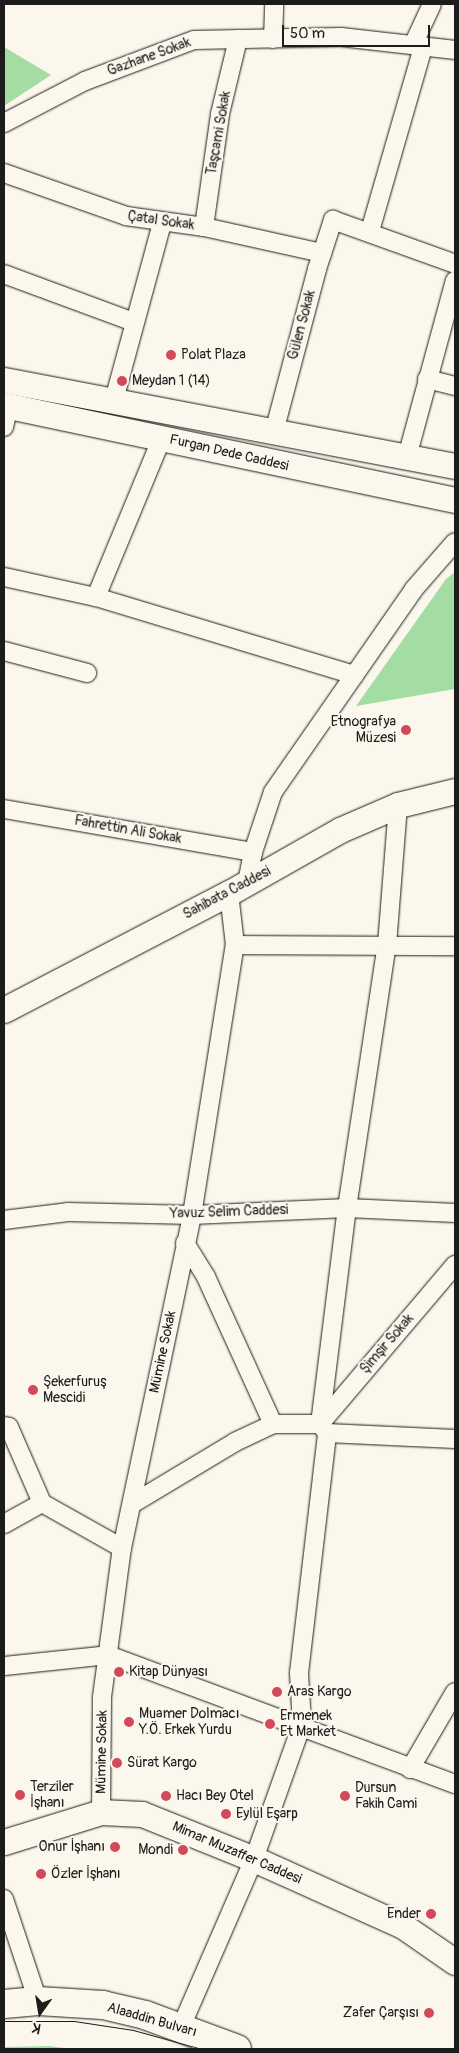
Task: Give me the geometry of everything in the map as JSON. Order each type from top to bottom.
[{"type":"main road","name":"Alaaddin Bulvarı","points":[[4,2004],[38,2001],[104,2005],[181,2027],[238,2049]]},
{"type":"street","points":[[273,40],[274,4]]},
{"type":"street","points":[[432,4],[418,46],[370,231],[455,264]]},
{"type":"street","name":"Gazhane Sokak","points":[[4,123],[85,81],[194,40],[273,40],[341,37],[455,50]]},
{"type":"street","name":"Taşcami Sokak","points":[[204,227],[220,114],[238,39]]},
{"type":"street","name":"Çatal Sokak","points":[[4,173],[111,212],[162,223],[204,227],[322,253]]},
{"type":"street","name":"Gülen Sokak","points":[[274,432],[322,253],[333,220],[370,231]]},
{"type":"street","points":[[114,400],[162,223]]},
{"type":"street","points":[[4,274],[134,322]]},
{"type":"street","points":[[407,457],[455,280]]},
{"type":"street","points":[[428,379],[455,386]]},
{"type":"street","name":"Furgan Dede Caddesi","points":[[4,380],[455,466]]},
{"type":"street","name":"Furgan Dede Caddesi","points":[[5,413],[162,438],[233,456],[455,500]]},
{"type":"street","points":[[96,597],[162,438]]},
{"type":"street","name":"Mümine Sokak","points":[[101,1812],[102,1697],[122,1548],[192,1215],[235,945],[238,888],[253,852],[273,792],[414,589],[455,542]]},
{"type":"street","points":[[4,577],[96,597],[354,675]]},
{"type":"street","points":[[4,651],[87,673]]},
{"type":"street","name":"Sahibata Caddesi","points":[[4,1010],[238,888],[340,830],[398,805],[455,791]]},
{"type":"street","points":[[181,2027],[254,1858],[302,1724],[298,1673],[323,1428],[347,1208],[387,945],[398,805]]},
{"type":"street","name":"Fahrettin Ali Sokak","points":[[4,809],[253,852]]},
{"type":"street","points":[[235,945],[455,946]]},
{"type":"street","name":"Yavuz Selim Caddesi","points":[[4,1220],[68,1212],[192,1215],[347,1208],[455,1213]]},
{"type":"street","points":[[185,1243],[206,1277],[273,1424]]},
{"type":"street","name":"Şimşir Sokak","points":[[323,1428],[455,1265]]},
{"type":"street","points":[[132,1504],[235,1442],[273,1424],[455,1439]]},
{"type":"street","points":[[4,1426],[9,1427],[42,1504],[122,1548]]},
{"type":"street","points":[[4,1524],[42,1504]]},
{"type":"street","points":[[4,1666],[108,1654],[302,1724],[410,1769],[455,1784]]},
{"type":"street","points":[[410,1769],[455,1692]]},
{"type":"street","name":"Mimar Muzaffer Caddesi","points":[[4,1842],[101,1812],[142,1814],[254,1858],[403,1926],[455,1962]]},
{"type":"street","points":[[4,1899],[38,2001]]},
{"type":"green space","points":[[4,47],[51,75],[4,106]]},
{"type":"green space","points":[[455,572],[455,689],[356,706],[446,579]]},
{"type":"green space","points":[[49,2046],[72,2049],[4,2049],[4,2047]]},
{"type":"tram line","points":[[4,2021],[74,2021],[133,2030],[202,2049]]},
{"type":"place","name":"Polat Plaza","points":[[171,355]]},
{"type":"place","name":"Meydan 1 (14)","points":[[122,381]]},
{"type":"place","name":"Etnografya Müzesi","points":[[406,730]]},
{"type":"place","name":"Şekerfuruş Mescidi","points":[[33,1390]]},
{"type":"place","name":"Kitap Dünyası","points":[[119,1672]]},
{"type":"place","name":"Aras Kargo","points":[[277,1692]]},
{"type":"place","name":"Muamer Dolmacı Y.Ö. Erkek Yurdu","points":[[129,1722]]},
{"type":"place","name":"Ermenek Et Market","points":[[270,1724]]},
{"type":"place","name":"Sürat Kargo","points":[[117,1763]]},
{"type":"place","name":"Terziler İşhanı","points":[[20,1795]]},
{"type":"place","name":"Hacı Bey Otel","points":[[166,1796]]},
{"type":"place","name":"Dursun Fakih Cami","points":[[345,1796]]},
{"type":"place","name":"Eylül Eşarp","points":[[226,1814]]},
{"type":"place","name":"Onur İşhanı","points":[[115,1847]]},
{"type":"place","name":"Mondi","points":[[183,1850]]},
{"type":"place","name":"Özler İşhanı","points":[[41,1874]]},
{"type":"place","name":"Ender","points":[[431,1914]]},
{"type":"place","name":"Zafer Çarşısı","points":[[429,2013]]}]
